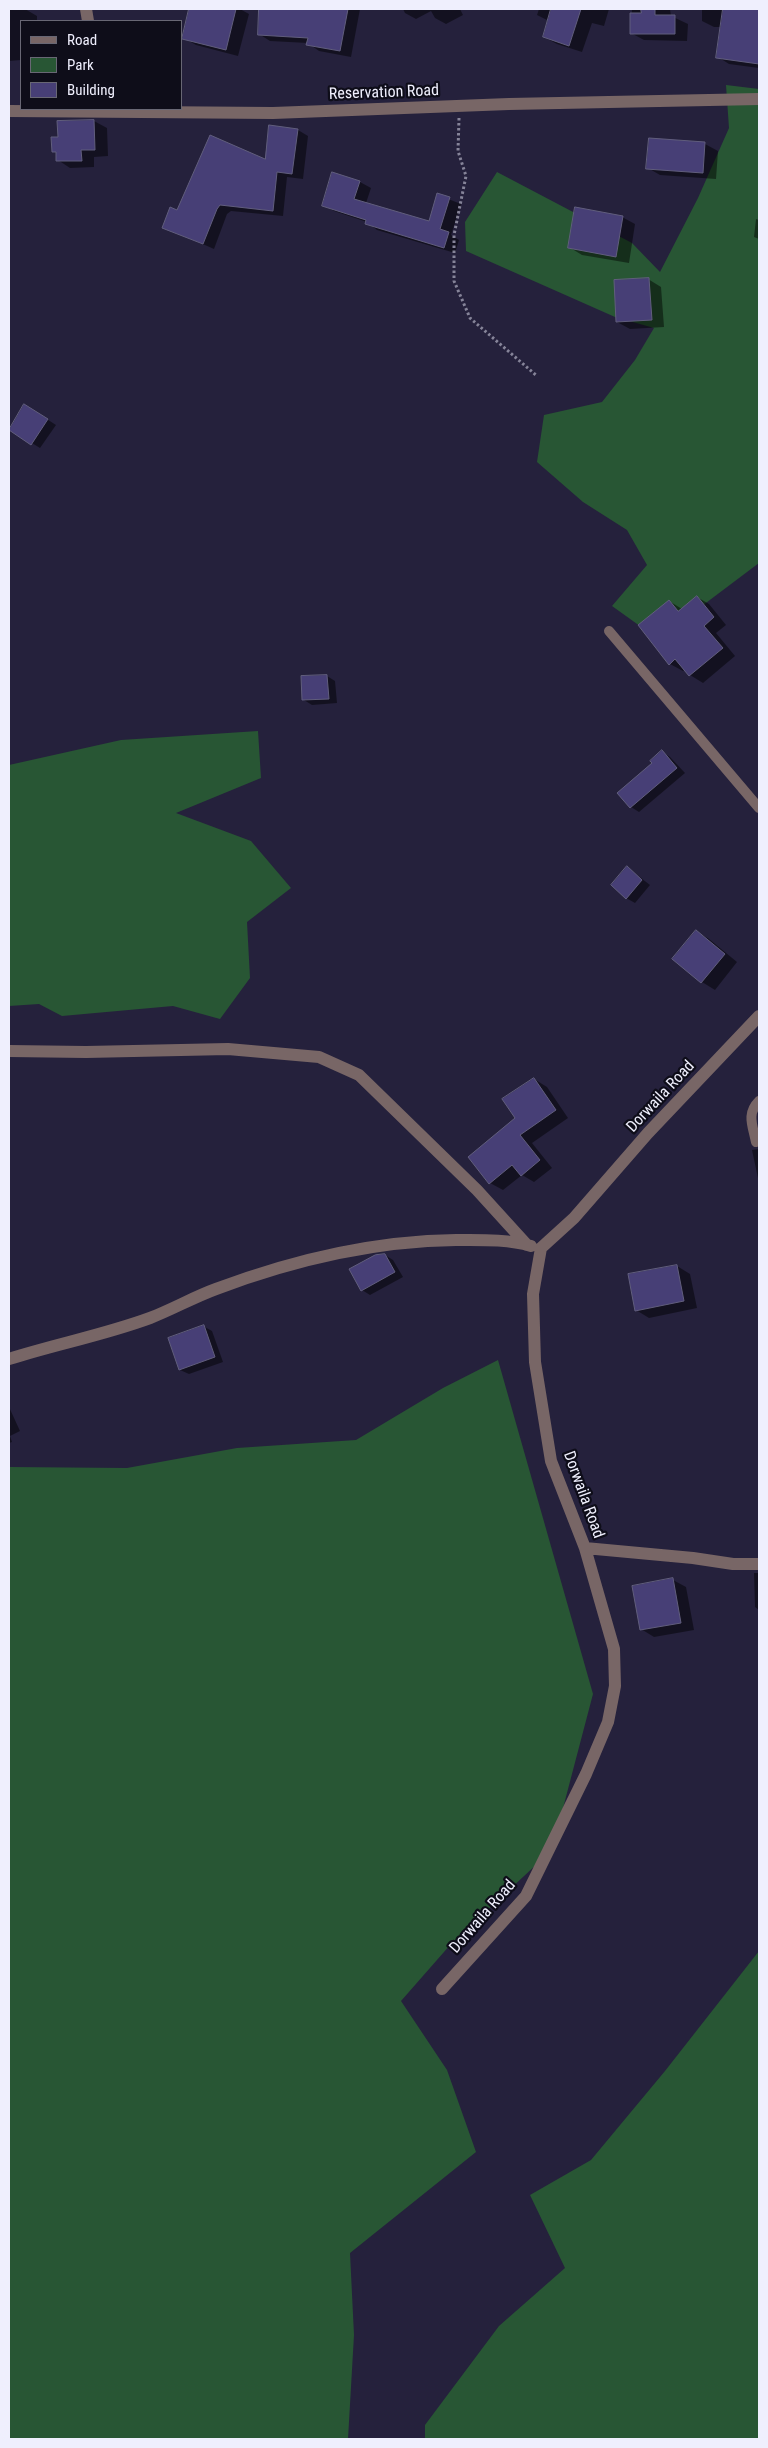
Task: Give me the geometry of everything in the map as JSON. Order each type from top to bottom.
[{"type":"street","name":"Reservation Road","points":[[9,111],[107,110],[273,113],[759,99]]},
{"type":"street","name":"Dorwaila Road","points":[[442,1989],[526,1896],[586,1774],[608,1722],[615,1686],[614,1650],[585,1548],[551,1460],[535,1362],[533,1294],[541,1248],[574,1218],[648,1134],[759,1016]]},
{"type":"street","points":[[9,1051],[86,1052],[228,1049],[319,1057],[339,1064],[359,1075],[477,1190],[527,1244]]},
{"type":"street","points":[[9,1359],[50,1346],[105,1334],[276,1268],[357,1249],[429,1241],[488,1240],[527,1244],[541,1248]]},
{"type":"street","points":[[585,1548],[693,1558],[733,1564],[759,1564]]},
{"type":"lane","points":[[609,631],[759,808]]},
{"type":"lane","points":[[756,1142],[750,1116],[751,1110],[759,1101]]},
{"type":"path","points":[[459,107],[458,151],[466,176],[454,235],[454,281],[470,318],[536,376]]},
{"type":"green space","points":[[726,85],[759,89],[759,563],[658,639],[612,606],[647,565],[627,530],[583,502],[537,462],[544,415],[602,402],[635,360],[654,328],[615,317],[466,251],[465,222],[497,172],[632,243],[660,272],[698,198],[729,128]]},
{"type":"green space","points":[[258,731],[261,778],[176,813],[251,841],[291,888],[247,922],[250,978],[220,1019],[173,1006],[62,1016],[39,1004],[9,1006],[9,765],[121,740]]},
{"type":"green space","points":[[498,1360],[593,1694],[552,1850],[451,1944],[401,2001],[447,2070],[476,2152],[350,2253],[354,2335],[348,2439],[9,2439],[9,1467],[127,1468],[237,1448],[356,1440],[443,1388]]},
{"type":"green space","points":[[759,1951],[759,2439],[425,2439],[425,2425],[499,2326],[565,2268],[530,2195],[591,2160],[665,2071]]},
{"type":"building","points":[[189,9],[236,9],[226,50],[182,39]]},
{"type":"building","points":[[259,9],[348,9],[340,51],[306,45],[308,38],[258,35]]},
{"type":"building","points":[[551,9],[581,9],[569,46],[543,37]]},
{"type":"building","points":[[641,9],[655,9],[655,15],[675,15],[675,34],[630,34],[630,13],[641,13]]},
{"type":"building","points":[[723,9],[759,9],[759,64],[716,58]]},
{"type":"building","points":[[94,120],[95,150],[81,150],[82,161],[56,161],[56,152],[52,152],[51,137],[58,137],[57,121]]},
{"type":"building","points":[[269,125],[298,129],[292,174],[277,172],[273,211],[220,205],[203,244],[162,228],[170,207],[177,210],[210,135],[265,159]]},
{"type":"building","points":[[649,138],[705,142],[703,173],[646,169]]},
{"type":"building","points":[[332,172],[360,181],[354,199],[429,221],[437,193],[450,197],[440,229],[449,232],[444,248],[365,224],[366,220],[322,206]]},
{"type":"building","points":[[575,207],[623,216],[616,257],[568,248]]},
{"type":"building","points":[[649,278],[652,320],[616,322],[614,280]]},
{"type":"building","points":[[24,404],[48,419],[31,445],[9,430]]},
{"type":"building","points":[[697,596],[714,617],[704,626],[723,648],[689,676],[675,659],[669,665],[638,625],[669,600],[678,611]]},
{"type":"building","points":[[327,675],[329,699],[302,700],[301,676]]},
{"type":"building","points":[[662,750],[677,768],[630,808],[617,793],[652,763],[650,761]]},
{"type":"building","points":[[627,866],[642,880],[626,899],[611,885]]},
{"type":"building","points":[[696,930],[725,954],[701,983],[672,959]]},
{"type":"building","points":[[534,1078],[556,1110],[520,1135],[540,1160],[521,1176],[512,1165],[489,1184],[468,1157],[515,1118],[502,1099]]},
{"type":"building","points":[[385,1254],[395,1272],[361,1291],[349,1269],[375,1255]]},
{"type":"building","points":[[677,1265],[684,1301],[635,1311],[628,1274]]},
{"type":"building","points":[[204,1325],[215,1357],[179,1370],[168,1338]]},
{"type":"building","points":[[673,1578],[681,1623],[640,1630],[632,1586]]}]
